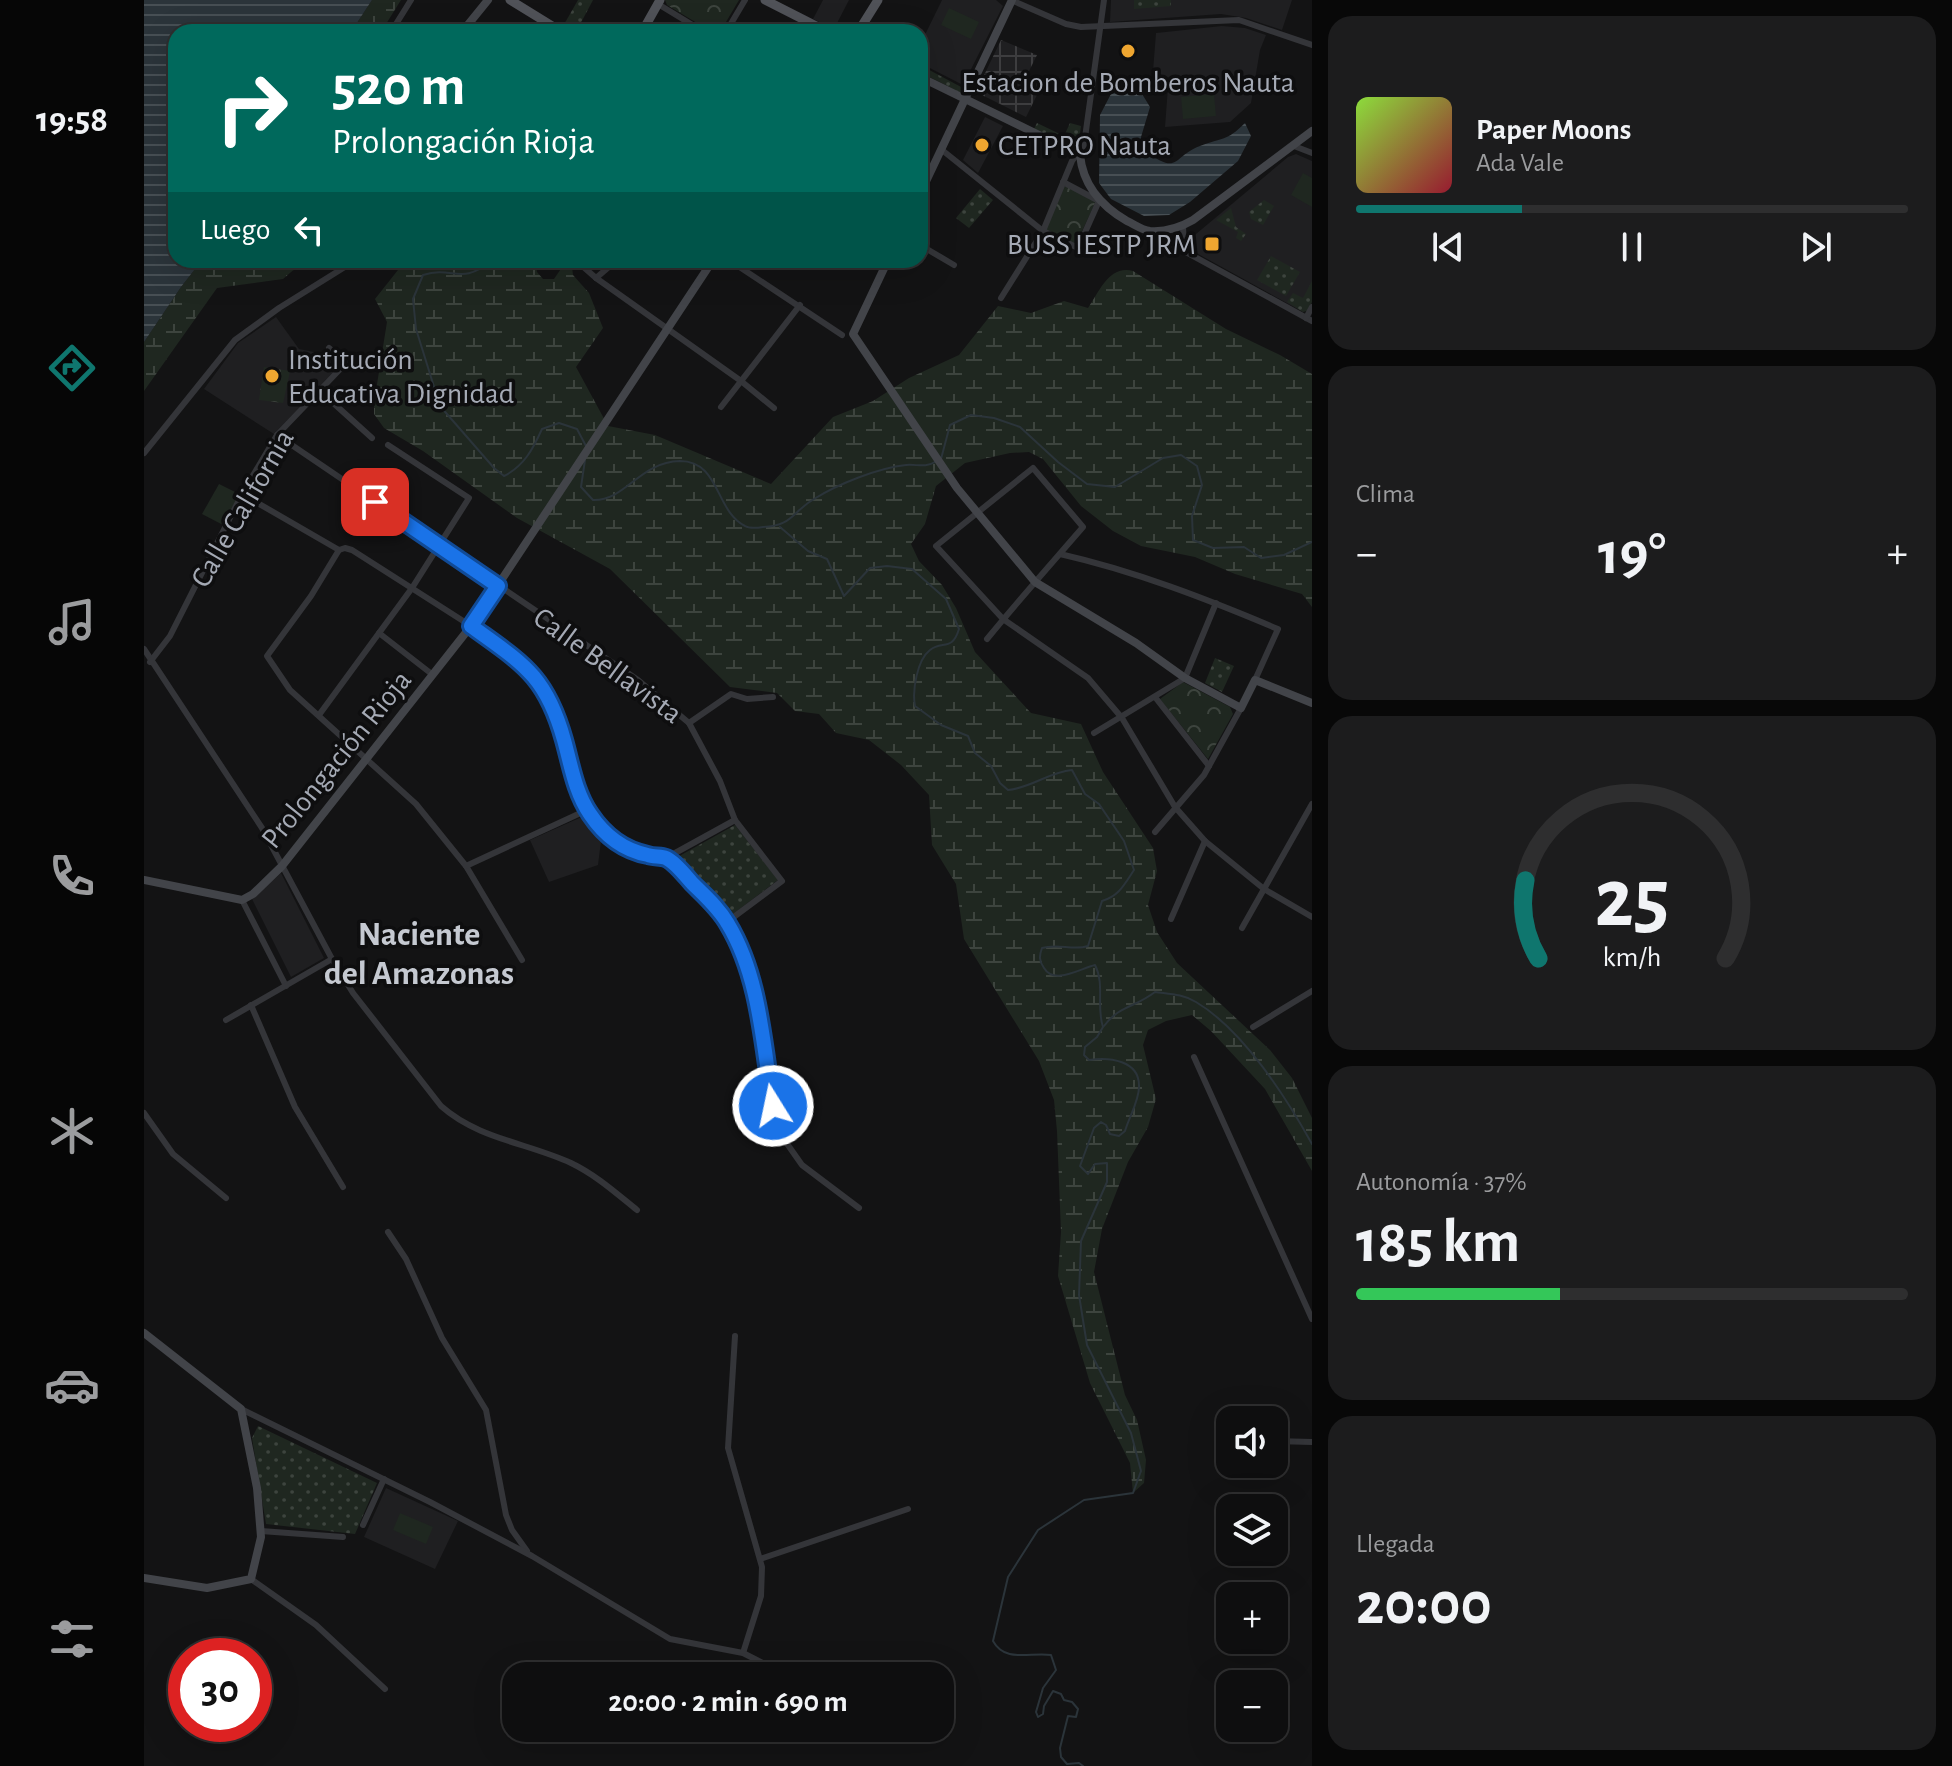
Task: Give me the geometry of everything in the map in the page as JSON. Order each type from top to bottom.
[{"type":"main road","points":[[510,0],[549,24]]},
{"type":"main road","points":[[765,0],[812,24]]},
{"type":"main road","points":[[863,24],[878,0]]},
{"type":"main road","points":[[647,24],[659,2]]},
{"type":"street","points":[[396,24],[411,0]]},
{"type":"street","points":[[468,24],[488,0]]},
{"type":"street","points":[[731,24],[745,0]]},
{"type":"street","points":[[928,178],[1012,0],[1066,24],[1102,28],[1239,20],[1312,45]]},
{"type":"street","points":[[1001,298],[1043,231],[1072,161],[1084,145],[1104,0]]},
{"type":"street","points":[[659,2],[692,24]]},
{"type":"street","points":[[928,81],[1078,155],[1088,183],[1099,201]]},
{"type":"street","points":[[1148,231],[1183,226],[1312,131]]},
{"type":"street","points":[[1294,146],[1312,153]]},
{"type":"street","points":[[942,150],[1043,231],[1078,248],[1099,201]]},
{"type":"street","points":[[1063,182],[1099,201],[1115,214],[1309,320],[1312,307]]},
{"type":"street","points":[[1183,226],[1184,250]]},
{"type":"street","points":[[928,250],[954,265]]},
{"type":"street","points":[[144,453],[235,340],[343,268]]},
{"type":"street","points":[[587,268],[774,408]]},
{"type":"street","points":[[596,278],[608,268]]},
{"type":"street","name":"Prolongación Rioja","points":[[242,900],[253,894],[282,866],[471,626],[708,268]]},
{"type":"street","points":[[742,268],[842,335]]},
{"type":"street","points":[[884,268],[853,334],[957,488],[1035,582],[1136,643],[1185,678],[1241,708]]},
{"type":"street","points":[[721,407],[800,305]]},
{"type":"street","name":"Calle California","points":[[150,662],[170,636],[242,494],[277,435],[346,363],[329,348]]},
{"type":"street","points":[[320,391],[372,438]]},
{"type":"street","name":"Calle Bellavista","points":[[277,435],[638,680],[689,723],[720,781],[735,820],[782,881],[727,922]]},
{"type":"street","points":[[319,715],[412,588],[469,498],[388,445]]},
{"type":"street","points":[[987,639],[1003,619],[1083,527],[1033,468],[936,546],[1003,619],[1088,678],[1122,718],[1175,807],[1205,841],[1264,889],[1312,917]]},
{"type":"street","points":[[242,494],[337,551]]},
{"type":"street","points":[[522,960],[466,866],[416,804],[290,690],[267,656],[313,592],[337,551],[345,548],[352,550],[412,588],[518,660],[540,681],[562,734],[578,791],[603,833],[646,855],[666,858],[727,922],[743,952],[773,1106],[783,1138],[802,1165],[859,1208]]},
{"type":"street","points":[[1060,554],[1110,565],[1278,629],[1241,708],[1204,775],[1155,832]]},
{"type":"street","points":[[1094,733],[1185,678],[1216,603]]},
{"type":"street","points":[[379,633],[433,675]]},
{"type":"street","points":[[144,649],[244,798],[353,993],[441,1106],[453,1117],[503,1140],[569,1162],[592,1174],[637,1210]]},
{"type":"street","points":[[1255,680],[1312,703]]},
{"type":"street","points":[[689,723],[731,694],[747,699],[773,697]]},
{"type":"street","points":[[1155,697],[1209,766]]},
{"type":"street","points":[[1242,928],[1312,804]]},
{"type":"street","points":[[466,866],[587,810]]},
{"type":"street","points":[[666,858],[735,820]]},
{"type":"street","points":[[1171,919],[1205,841]]},
{"type":"street","points":[[144,880],[242,900],[286,986]]},
{"type":"street","points":[[226,1020],[332,959]]},
{"type":"street","points":[[1253,1027],[1312,991]]},
{"type":"street","points":[[251,1005],[295,1107],[343,1187]]},
{"type":"street","points":[[1194,1057],[1312,1319]]},
{"type":"street","points":[[144,1113],[173,1154],[226,1198]]},
{"type":"street","points":[[388,1232],[406,1259],[442,1338],[486,1410],[506,1515],[520,1542],[532,1556]]},
{"type":"street","points":[[144,1333],[241,1409],[532,1556],[670,1639],[743,1653],[761,1662]]},
{"type":"street","points":[[735,1336],[728,1448],[760,1559],[761,1596],[743,1653]]},
{"type":"street","points":[[241,1409],[257,1488],[261,1531],[251,1579]]},
{"type":"street","points":[[1288,1441],[1312,1442]]},
{"type":"street","points":[[363,1525],[384,1479]]},
{"type":"street","points":[[760,1559],[908,1509]]},
{"type":"street","points":[[261,1531],[343,1537]]},
{"type":"street","points":[[144,1578],[207,1588],[251,1579],[316,1625],[385,1689]]},
{"type":"shaded area","points":[[144,0],[372,0],[356,24],[168,24],[168,268],[196,268],[144,342]]},
{"type":"shaded area","points":[[823,0],[849,0],[837,24],[824,24],[813,19]]},
{"type":"shaded area","points":[[942,0],[996,0],[1003,6],[963,85],[928,67],[928,29]]},
{"type":"shaded area","points":[[1111,0],[1292,0],[1282,30],[1246,18],[1221,14],[1110,22]]},
{"type":"shaded area","points":[[1222,26],[1245,28],[1266,35],[1260,50],[1251,103],[1230,122],[1165,127],[1168,87],[1165,78],[1153,71],[1156,33]]},
{"type":"shaded area","points":[[1001,40],[1037,55],[1026,77],[1042,85],[1026,117],[976,92]]},
{"type":"shaded area","points":[[1130,87],[1139,89],[1150,107],[1141,137],[1144,151],[1164,162],[1175,162],[1191,150],[1228,136],[1245,123],[1251,136],[1238,161],[1190,202],[1169,215],[1144,216],[1111,199],[1099,183],[1100,115],[1112,92]]},
{"type":"shaded area","name":"CETPRO Nauta","points":[[985,117],[1003,126],[978,173],[963,160]]},
{"type":"shaded area","points":[[1296,154],[1312,161],[1312,302],[1303,312],[1191,250],[1190,239],[1288,157]]},
{"type":"shaded area","name":"Institución Educativa Dignidad","points":[[276,317],[299,349],[319,353],[328,350],[342,363],[274,434],[204,389],[238,343]]},
{"type":"shaded area","points":[[584,816],[601,841],[598,865],[549,882],[530,840]]},
{"type":"shaded area","points":[[281,873],[324,958],[291,977],[252,899]]},
{"type":"shaded area","points":[[386,1488],[458,1521],[435,1569],[364,1537]]},
{"type":"green space","points":[[372,0],[401,0],[386,24],[356,24]]},
{"type":"green space","points":[[578,0],[593,0],[580,24],[564,24]]},
{"type":"green space","points":[[665,0],[739,0],[725,24],[699,24],[667,5]]},
{"type":"green space","points":[[1134,0],[1171,0],[1171,6],[1134,9]]},
{"type":"green space","points":[[949,8],[979,22],[971,39],[941,25]]},
{"type":"green space","points":[[928,69],[963,88],[961,93],[928,76]]},
{"type":"green space","points":[[1214,94],[1216,116],[1183,119],[1181,97]]},
{"type":"green space","points":[[1037,123],[1064,136],[1070,123],[1081,126],[1078,148],[1073,150],[1033,131]]},
{"type":"green space","points":[[1303,173],[1312,178],[1312,207],[1291,195]]},
{"type":"green space","points":[[1063,185],[1096,201],[1076,244],[1045,231]]},
{"type":"green space","points":[[980,189],[993,200],[969,228],[956,218]]},
{"type":"green space","points":[[1264,200],[1274,206],[1263,225],[1251,219],[1249,212]]},
{"type":"green space","points":[[1231,208],[1236,227],[1246,234],[1241,241],[1236,238],[1238,232],[1216,220]]},
{"type":"green space","points":[[1271,256],[1300,272],[1286,296],[1257,280]]},
{"type":"green space","points":[[196,268],[296,268],[283,279],[217,288],[144,391],[144,342]]},
{"type":"green space","points":[[536,268],[543,279],[554,279],[562,268],[572,268],[573,275],[589,293],[603,328],[576,367],[608,426],[655,435],[771,484],[833,417],[873,401],[909,378],[959,355],[998,306],[1031,313],[1064,301],[1088,308],[1106,281],[1125,270],[1133,271],[1226,329],[1312,374],[1312,607],[1302,594],[1235,574],[1195,557],[1141,546],[1113,531],[1081,506],[1043,459],[1029,452],[965,463],[936,486],[925,524],[911,544],[919,561],[942,585],[956,608],[975,652],[1031,713],[1081,724],[1103,772],[1153,848],[1157,871],[1148,905],[1157,932],[1177,963],[1270,1050],[1292,1078],[1312,1118],[1312,1171],[1265,1089],[1211,1031],[1192,1015],[1166,1021],[1148,1030],[1143,1045],[1156,1099],[1148,1127],[1128,1162],[1102,1229],[1094,1272],[1125,1395],[1137,1420],[1146,1460],[1144,1483],[1133,1493],[1130,1463],[1090,1383],[1058,1276],[1061,1232],[1054,1100],[1039,1061],[964,939],[956,884],[932,845],[929,795],[901,765],[869,740],[836,733],[819,714],[795,711],[777,693],[730,687],[610,569],[517,518],[423,451],[384,428],[374,414],[374,403],[387,322],[375,299],[398,270]]},
{"type":"green space","points":[[1312,281],[1312,302],[1307,311],[1303,312],[1287,302],[1293,293],[1303,298]]},
{"type":"green space","points":[[264,367],[290,371],[283,403],[259,400]]},
{"type":"green space","points":[[219,484],[239,494],[223,525],[202,514]]},
{"type":"green space","points":[[1215,658],[1234,666],[1222,692],[1205,683]]},
{"type":"green space","points":[[1183,682],[1230,707],[1233,714],[1208,759],[1160,699]]},
{"type":"green space","points":[[735,825],[778,880],[729,917],[674,859]]},
{"type":"green space","points":[[258,1426],[377,1483],[355,1534],[266,1524],[252,1438]]},
{"type":"green space","points":[[400,1513],[433,1527],[426,1544],[393,1530]]},
{"type":"waterway","points":[[195,269],[201,268]]},
{"type":"waterway","points":[[481,268],[464,274],[442,272],[423,275],[413,299],[416,329],[440,406],[504,476],[527,456],[542,429],[559,423],[577,429],[586,446]]},
{"type":"waterway","points":[[941,459],[950,425],[971,415],[994,418],[1020,427],[1087,484],[1115,487],[1163,458],[1181,455],[1197,466],[1202,485],[1192,516],[1193,540],[1213,548],[1244,547],[1261,558],[1284,555],[1312,542]]},
{"type":"waterway","points":[[585,460],[581,487],[593,500],[615,494],[643,474],[666,463],[693,463],[710,478],[735,519],[749,528],[780,524],[814,499],[883,469],[935,462]]},
{"type":"waterway","points":[[780,527],[808,551],[827,559],[844,596],[870,568],[887,566],[912,569],[946,599],[959,629],[953,641],[934,647],[922,661],[915,684],[915,706],[941,725],[968,736],[975,753],[991,766],[1000,783],[1008,790],[1072,770],[1085,794],[1099,804],[1124,841],[1134,870],[1117,893],[1102,901],[1088,946],[1042,948],[1040,958],[1048,973],[1060,976],[1095,965],[1103,1027],[1085,1047],[1084,1055],[1089,1060],[1122,1062],[1138,1078],[1137,1098],[1125,1131],[1119,1136],[1110,1134],[1101,1122],[1094,1128],[1080,1166],[1088,1174],[1095,1164],[1107,1163],[1107,1182],[1081,1241],[1079,1295],[1087,1345],[1131,1433],[1141,1471],[1133,1493],[1084,1500],[1038,1530],[1008,1577],[993,1641],[998,1648],[1011,1654],[1051,1655],[1056,1670],[1043,1688],[1036,1712],[1038,1717],[1043,1714],[1053,1691],[1072,1702],[1078,1709],[1076,1717],[1068,1716],[1060,1748],[1061,1757],[1067,1764],[1079,1763],[1083,1766]]},
{"type":"waterway","points":[[1104,1026],[1116,1014],[1155,992],[1196,1002],[1247,1047],[1290,1106],[1312,1144]]},
{"type":"place","name":"Estacion de Bomberos Nauta","points":[[1128,51]]},
{"type":"place","name":"CETPRO Nauta","points":[[982,145]]},
{"type":"place","name":"BUSS IESTP JRM","points":[[1212,244]]},
{"type":"place","name":"Institución Educativa Dignidad","points":[[272,376]]},
{"type":"district","name":"Naciente del Amazonas","points":[[419,952]]},
{"type":"route","points":[[375,502],[498,586],[471,626],[518,660],[540,681],[562,734],[578,791],[587,810],[603,833],[614,841],[646,855],[666,858],[700,890],[727,922],[743,952],[752,988],[773,1106]]}]
